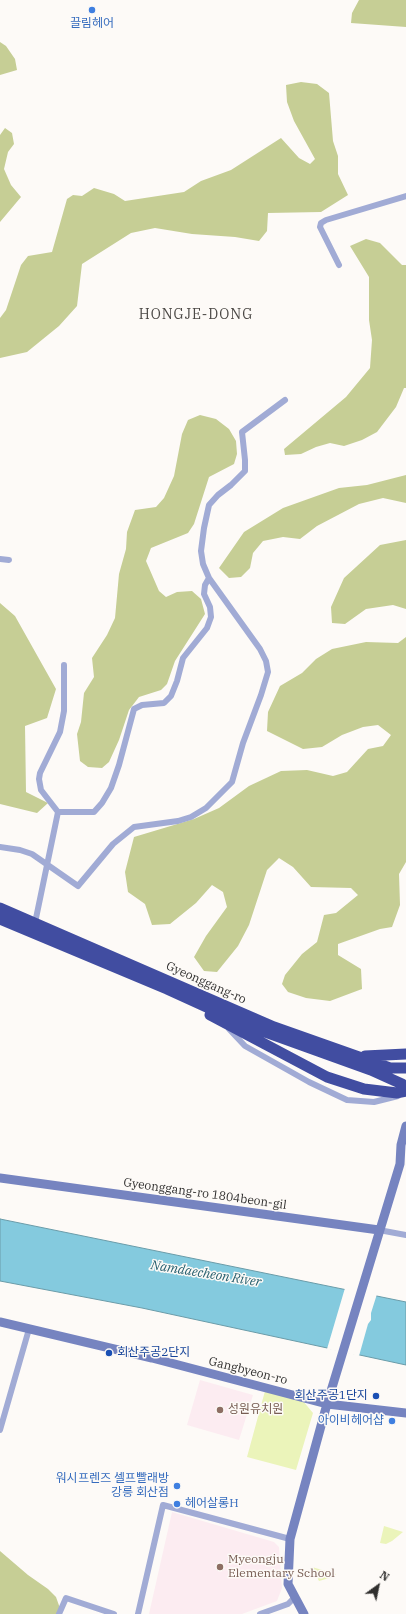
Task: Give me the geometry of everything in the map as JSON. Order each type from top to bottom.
[{"type":"highway","name":"Gyeonggang-ro","points":[[0,907],[274,1027],[390,1068],[406,1068]]},
{"type":"highway","name":"Gyeonggang-ro","points":[[0,919],[167,989],[246,1025],[371,1070],[405,1092]]},
{"type":"highway","points":[[167,989],[227,1026],[327,1077],[364,1089],[397,1093],[405,1092],[406,1071]]},
{"type":"highway","points":[[356,1056],[406,1054]]},
{"type":"street","points":[[339,265],[320,227],[321,223],[326,220],[406,196]]},
{"type":"street","points":[[0,846],[32,854],[78,886],[114,844],[134,827],[178,821],[191,817],[206,808],[232,782],[243,743],[261,696],[268,672],[266,661],[260,649],[209,578],[203,564],[201,551],[209,505],[245,471],[242,432],[285,400]]},
{"type":"street","points":[[0,559],[8,560]]},
{"type":"street","points":[[58,812],[94,812],[102,802],[111,788],[119,765],[134,709],[142,705],[164,703],[170,696],[177,681],[183,658],[207,628],[211,617],[210,607],[204,594],[205,585],[209,578]]},
{"type":"street","points":[[35,923],[58,812],[41,790],[39,779],[40,773],[60,732],[64,711],[64,665]]},
{"type":"street","points":[[227,1026],[245,1046],[309,1082],[347,1100],[374,1102],[405,1092]]},
{"type":"street","points":[[304,1614],[288,1584],[290,1539],[327,1404],[400,1164],[401,1145],[406,1126]]},
{"type":"street","points":[[400,1164],[406,1155]]},
{"type":"street","name":"Gyeonggang-ro 1804beon-gil","points":[[0,1178],[378,1233],[406,1235]]},
{"type":"street","name":"Gangbyeon-ro","points":[[0,1322],[152,1358],[327,1404],[406,1413]]},
{"type":"street","points":[[0,1430],[29,1329]]},
{"type":"street","points":[[138,1614],[163,1506],[290,1539]]},
{"type":"street","points":[[260,1614],[288,1604],[295,1597]]},
{"type":"street","points":[[59,1614],[66,1598],[114,1614]]},
{"type":"shaded area","name":"성원유치원","points":[[200,1380],[253,1395],[239,1440],[187,1425]]},
{"type":"shaded area","name":"Myeongju Elementary School","points":[[172,1512],[274,1542],[279,1547],[282,1588],[277,1601],[242,1614],[149,1614]]},
{"type":"green space","points":[[359,0],[406,0],[406,27],[351,23],[352,13]]},
{"type":"green space","points":[[0,42],[6,46],[15,59],[17,70],[0,75]]},
{"type":"green space","points":[[301,82],[317,84],[329,93],[333,141],[338,156],[338,174],[348,195],[321,212],[268,213],[267,231],[259,241],[235,237],[192,234],[155,228],[131,233],[82,264],[77,306],[59,326],[27,352],[0,358],[0,318],[6,310],[21,265],[28,256],[52,252],[67,199],[73,195],[82,196],[94,188],[114,194],[125,201],[184,192],[201,181],[231,170],[281,138],[299,158],[310,164],[315,159],[294,121],[287,102],[286,85]]},
{"type":"green space","points":[[5,128],[12,133],[14,144],[8,152],[4,169],[11,185],[21,197],[0,222],[0,135]]},
{"type":"green space","points":[[366,239],[380,243],[402,265],[406,265],[406,388],[404,388],[396,407],[377,432],[362,440],[344,446],[330,443],[316,447],[301,454],[285,455],[284,449],[346,397],[370,368],[372,340],[369,320],[369,277],[350,246]]},
{"type":"green space","points":[[200,415],[216,419],[229,429],[236,441],[237,454],[234,464],[209,477],[194,524],[188,533],[151,548],[146,561],[159,591],[166,597],[177,592],[192,591],[201,599],[205,614],[175,661],[167,684],[161,690],[139,697],[129,710],[119,740],[109,762],[102,768],[88,767],[80,761],[77,734],[81,722],[84,693],[94,677],[92,658],[107,635],[115,618],[119,574],[126,549],[127,532],[135,510],[156,507],[164,498],[174,476],[182,434],[188,420]]},
{"type":"green space","points":[[406,475],[406,503],[383,498],[359,504],[317,526],[300,539],[283,537],[263,541],[253,553],[250,568],[241,577],[229,578],[219,568],[244,532],[283,508],[339,488],[367,485]]},
{"type":"green space","points":[[406,540],[406,609],[393,605],[366,609],[345,624],[332,623],[331,607],[344,578],[380,545]]},
{"type":"green space","points":[[0,603],[15,616],[56,689],[47,718],[25,726],[26,792],[48,803],[37,813],[0,804]]},
{"type":"green space","points":[[406,637],[406,862],[399,874],[400,905],[392,927],[380,929],[338,944],[338,955],[361,969],[362,989],[330,1001],[306,998],[288,992],[282,984],[285,975],[302,954],[317,942],[324,915],[336,913],[358,895],[351,888],[311,887],[293,867],[279,858],[267,870],[249,925],[238,946],[217,972],[204,971],[194,957],[206,936],[227,907],[223,892],[212,885],[196,903],[170,924],[152,925],[145,904],[128,892],[125,872],[134,837],[194,819],[219,808],[249,786],[281,771],[307,770],[333,776],[347,772],[368,749],[383,746],[391,735],[378,725],[363,727],[342,735],[322,747],[303,749],[267,731],[268,712],[280,686],[302,673],[316,659],[332,649],[366,642],[398,643]]},
{"type":"green space","points":[[265,1391],[303,1401],[313,1413],[296,1470],[247,1457]]},
{"type":"green space","points":[[384,1526],[403,1532],[386,1544],[380,1543]]},
{"type":"green space","points":[[0,1551],[56,1597],[62,1614],[0,1614]]},
{"type":"green space","points":[[312,1567],[336,1574],[333,1577],[319,1581]]},
{"type":"water","name":"Namdaecheon River","points":[[0,1219],[406,1302],[406,1365],[142,1308],[0,1281]]},
{"type":"pier","points":[[345,1288],[377,1294],[371,1313],[371,1320],[368,1324],[359,1356],[327,1349]]},
{"type":"place","name":"끌림헤어","points":[[92,10]]},
{"type":"place","name":"회산주공2단지","points":[[109,1353]]},
{"type":"place","name":"회산주공1단지","points":[[376,1396]]},
{"type":"place","name":"성원유치원","points":[[220,1410]]},
{"type":"place","name":"아이비헤어샵","points":[[392,1421]]},
{"type":"place","name":"워시프렌즈 셀프빨래방 강릉 회산점","points":[[177,1486]]},
{"type":"place","name":"헤어살롱H","points":[[177,1504]]},
{"type":"place","name":"Myeongju Elementary School","points":[[220,1567]]},
{"type":"district","name":"HONGJE-DONG","points":[[196,315]]}]
